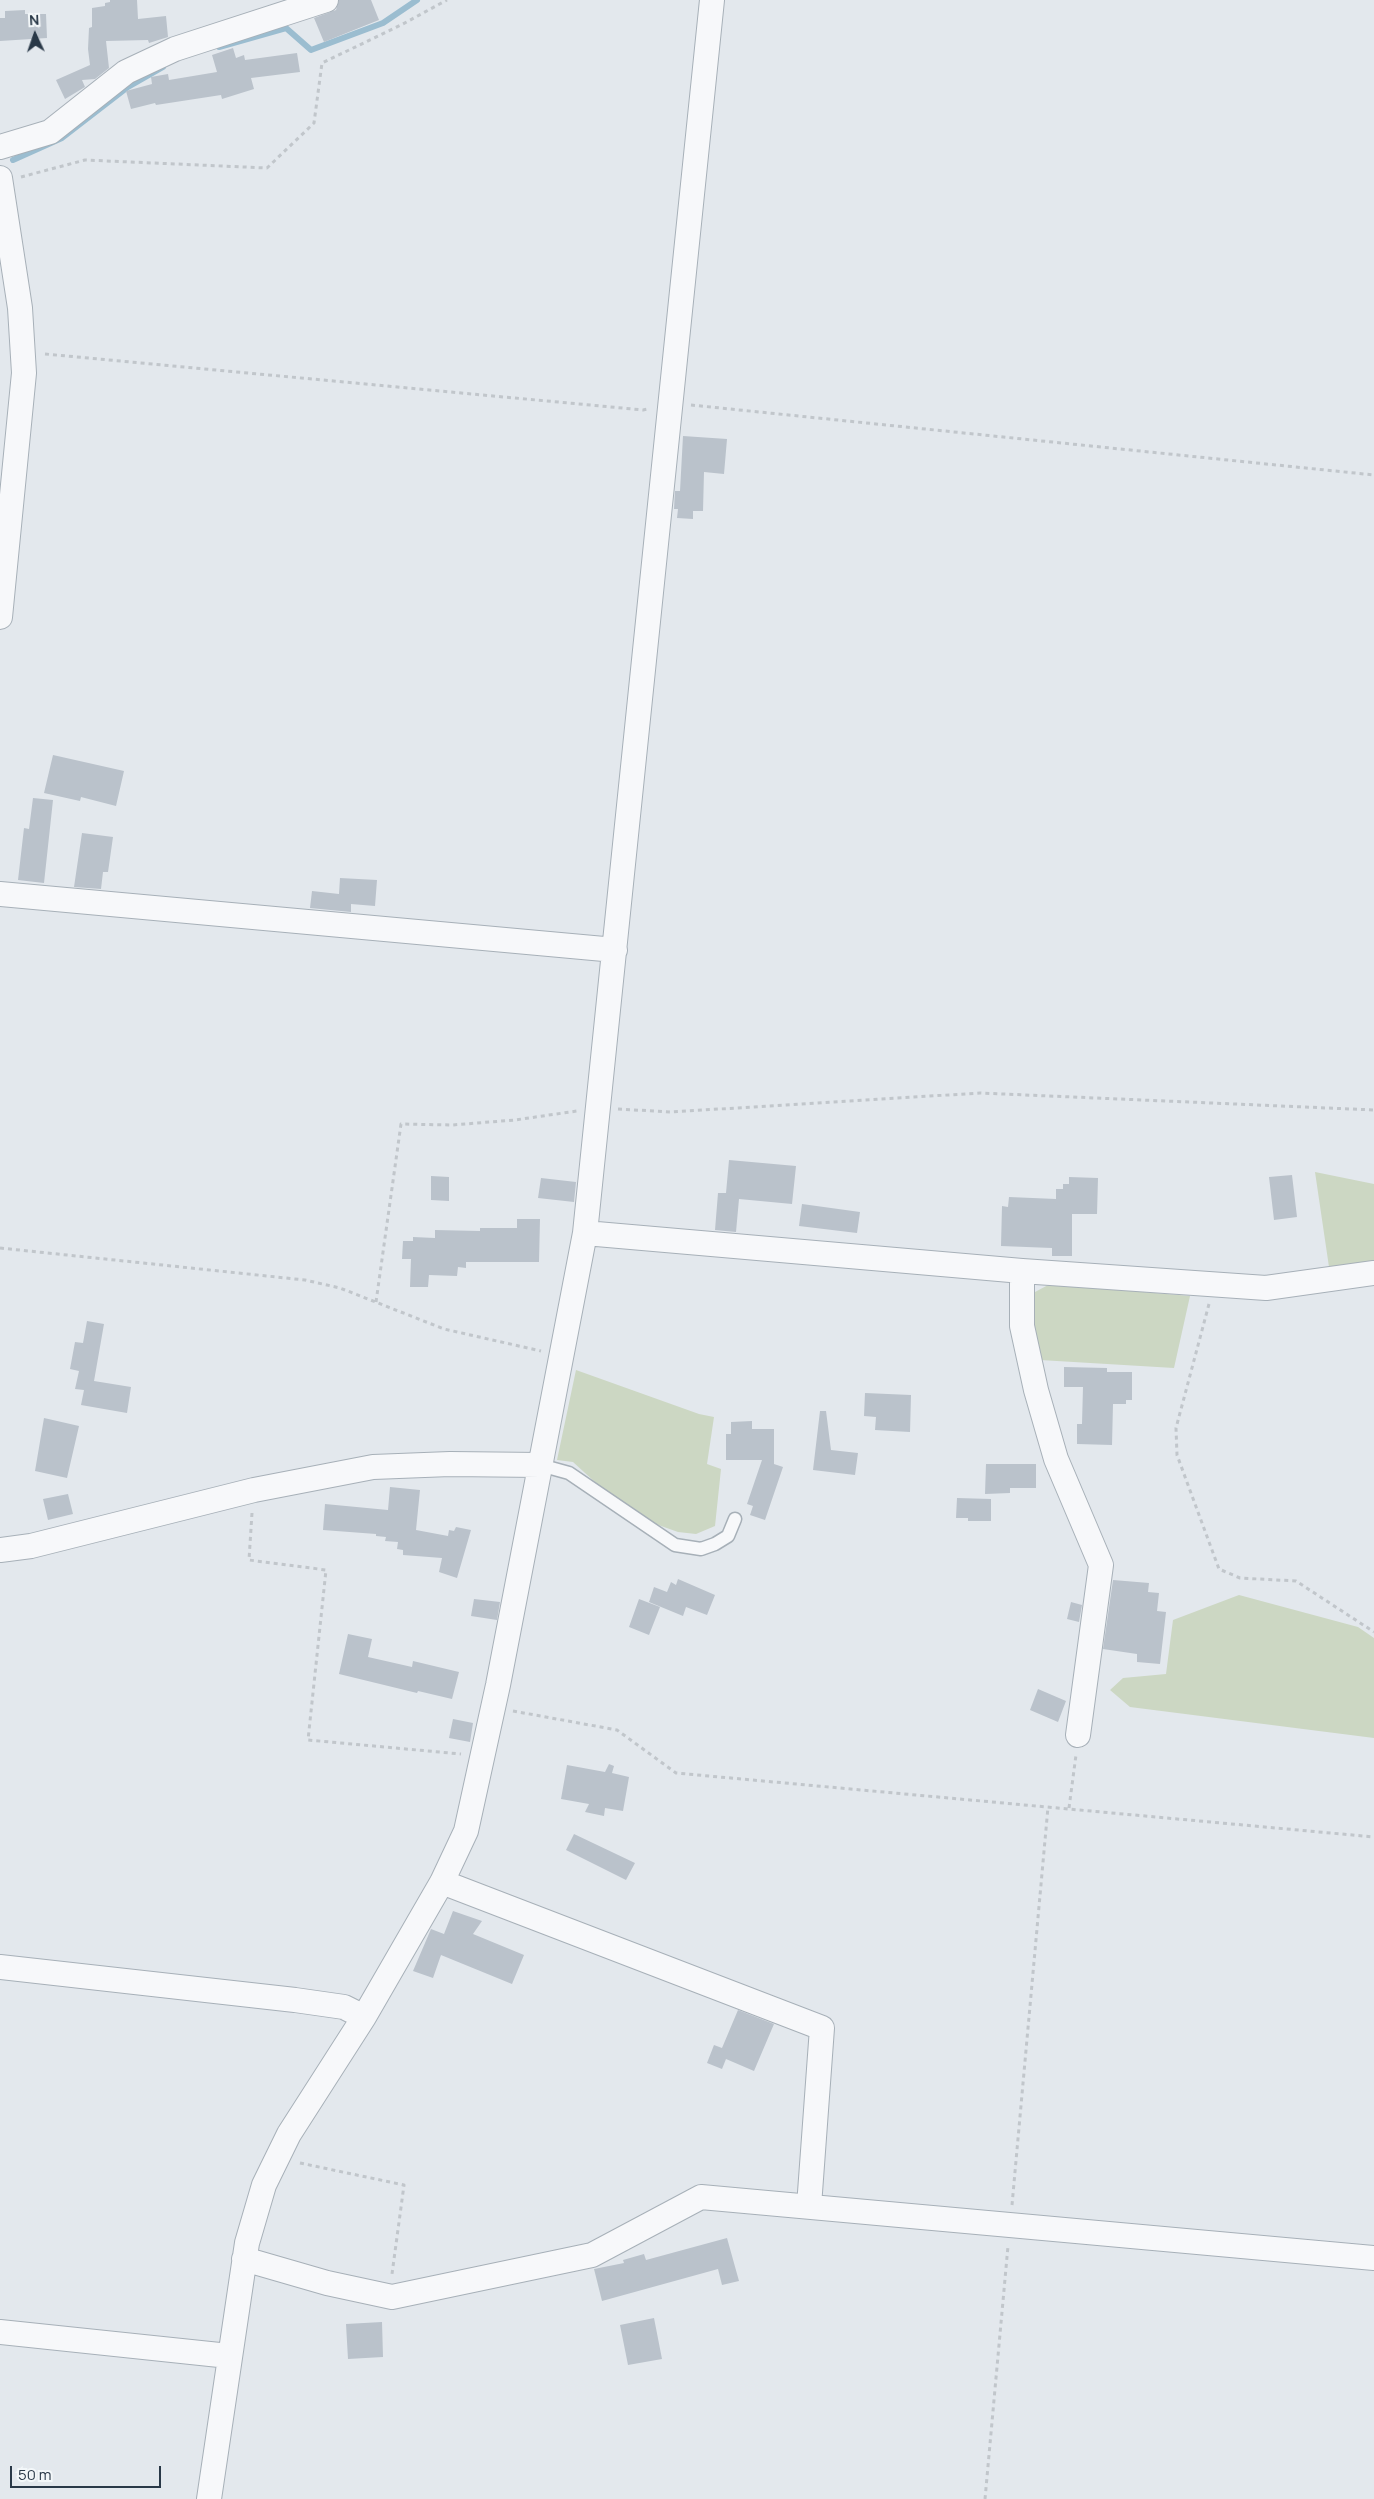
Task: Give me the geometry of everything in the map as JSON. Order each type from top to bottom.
[{"type":"street","points":[[0,148],[50,132],[126,72],[175,49],[326,0]]},
{"type":"street","points":[[209,2499],[244,2259],[264,2185],[288,2134],[364,2017],[442,1882],[466,1831],[493,1708],[585,1233],[712,0]]},
{"type":"street","points":[[0,180],[20,308],[24,373],[0,617]]},
{"type":"street","points":[[0,894],[615,950]]},
{"type":"street","points":[[585,1233],[1022,1271],[1266,1288],[1374,1274]]},
{"type":"street","points":[[1022,1271],[1022,1326],[1036,1390],[1056,1459],[1101,1565],[1078,1735]]},
{"type":"street","points":[[0,1550],[32,1546],[254,1490],[373,1467],[540,1465]]},
{"type":"street","points":[[442,1882],[822,2028],[809,2206]]},
{"type":"street","points":[[0,1968],[295,2000],[344,2007],[364,2017]]},
{"type":"street","points":[[244,2259],[327,2283],[389,2296],[592,2255],[701,2196],[1374,2258]]},
{"type":"street","points":[[0,2332],[229,2356]]},
{"type":"lane","points":[[540,1465],[569,1473],[675,1546],[701,1548],[715,1544],[728,1536],[736,1519]]},
{"type":"path","points":[[0,180],[85,160],[267,168],[314,123],[322,63],[401,25],[447,0]]},
{"type":"path","points":[[23,352],[643,410],[671,403],[1374,475]]},
{"type":"path","points":[[376,1302],[401,1124],[452,1125],[515,1120],[599,1108],[671,1112],[980,1093],[1374,1110]]},
{"type":"path","points":[[0,1248],[305,1280],[340,1288],[444,1329],[561,1356]]},
{"type":"path","points":[[1214,1284],[1176,1428],[1177,1455],[1219,1569],[1240,1578],[1296,1582],[1374,1632]]},
{"type":"path","points":[[254,1490],[249,1560],[326,1570],[308,1740],[483,1756]]},
{"type":"path","points":[[493,1708],[617,1730],[676,1773],[1374,1837]]},
{"type":"path","points":[[1070,1808],[1078,1735]]},
{"type":"path","points":[[985,2499],[1048,1807]]},
{"type":"path","points":[[277,2158],[404,2186],[389,2296]]},
{"type":"green space","points":[[1315,1172],[1374,1184],[1374,1262],[1329,1267]]},
{"type":"green space","points":[[1050,1284],[1190,1296],[1174,1368],[1040,1360],[1030,1311],[1035,1292]]},
{"type":"green space","points":[[576,1370],[699,1414],[714,1417],[707,1464],[721,1469],[715,1526],[696,1534],[678,1532],[650,1522],[608,1494],[573,1462],[557,1460]]},
{"type":"green space","points":[[1239,1595],[1358,1627],[1374,1638],[1374,1738],[1130,1707],[1110,1690],[1123,1678],[1166,1674],[1173,1620]]},
{"type":"building","points":[[110,0],[137,0],[138,19],[166,16],[168,37],[149,43],[148,40],[106,41],[109,68],[95,79],[82,80],[85,87],[65,99],[56,80],[90,65],[88,49],[89,28],[92,27],[92,8],[105,6],[105,3],[110,2]]},
{"type":"building","points":[[339,0],[371,0],[379,20],[324,42],[314,18],[336,10]]},
{"type":"building","points":[[25,10],[25,14],[46,14],[47,38],[0,41],[0,18],[5,18],[5,11]]},
{"type":"building","points":[[233,48],[236,58],[244,55],[245,60],[297,53],[300,72],[251,78],[254,89],[222,99],[221,95],[156,105],[155,103],[131,109],[126,91],[152,84],[151,77],[168,74],[169,80],[217,72],[212,55]]},
{"type":"building","points":[[683,436],[727,439],[724,474],[704,472],[703,511],[693,511],[693,519],[677,518],[678,509],[674,509],[675,491],[680,491]]},
{"type":"building","points":[[53,755],[124,771],[116,806],[81,797],[80,801],[44,793]]},
{"type":"building","points":[[33,798],[53,800],[44,883],[18,880],[24,828],[29,829]]},
{"type":"building","points":[[82,833],[113,837],[108,872],[103,872],[101,889],[74,887]]},
{"type":"building","points":[[340,878],[377,880],[375,906],[351,904],[351,912],[310,908],[312,891],[339,894]]},
{"type":"building","points":[[729,1160],[796,1166],[792,1204],[739,1199],[736,1232],[715,1230],[718,1193],[726,1193]]},
{"type":"building","points":[[1292,1175],[1297,1217],[1274,1220],[1269,1177]]},
{"type":"building","points":[[431,1176],[449,1177],[449,1201],[431,1200]]},
{"type":"building","points":[[1069,1177],[1098,1178],[1097,1214],[1072,1214],[1072,1256],[1052,1256],[1052,1248],[1001,1246],[1002,1206],[1008,1207],[1009,1197],[1056,1199],[1056,1189],[1063,1189],[1063,1184],[1069,1184]]},
{"type":"building","points":[[541,1178],[576,1182],[574,1202],[538,1198]]},
{"type":"building","points":[[802,1204],[860,1212],[857,1233],[799,1226]]},
{"type":"building","points":[[517,1219],[540,1219],[539,1262],[466,1262],[466,1268],[458,1267],[457,1276],[429,1275],[428,1287],[410,1287],[411,1259],[402,1259],[403,1241],[413,1241],[413,1237],[435,1238],[435,1230],[480,1231],[480,1228],[517,1228]]},
{"type":"building","points":[[87,1321],[104,1324],[94,1381],[131,1387],[127,1413],[81,1405],[84,1390],[75,1389],[79,1371],[70,1369],[75,1342],[83,1343]]},
{"type":"building","points":[[1064,1367],[1107,1368],[1107,1372],[1132,1372],[1132,1400],[1126,1400],[1126,1404],[1113,1404],[1112,1445],[1077,1444],[1077,1424],[1082,1424],[1083,1387],[1064,1387]]},
{"type":"building","points":[[865,1393],[911,1395],[910,1432],[875,1430],[876,1417],[864,1416]]},
{"type":"building","points":[[820,1411],[826,1411],[831,1450],[858,1453],[855,1475],[813,1470]]},
{"type":"building","points":[[44,1418],[79,1426],[67,1478],[35,1471]]},
{"type":"building","points":[[752,1421],[752,1429],[774,1429],[774,1464],[783,1467],[765,1520],[750,1515],[753,1506],[747,1504],[762,1460],[726,1460],[726,1434],[731,1434],[731,1422]]},
{"type":"building","points":[[986,1464],[1036,1464],[1036,1488],[1010,1488],[1010,1493],[985,1494]]},
{"type":"building","points":[[390,1487],[420,1490],[416,1530],[448,1536],[449,1530],[454,1531],[456,1527],[471,1530],[457,1578],[439,1572],[442,1558],[403,1555],[403,1550],[397,1549],[398,1542],[385,1541],[386,1537],[376,1536],[376,1534],[323,1530],[325,1504],[388,1510]]},
{"type":"building","points":[[68,1494],[73,1514],[48,1520],[43,1499]]},
{"type":"building","points":[[957,1498],[991,1499],[991,1521],[968,1521],[968,1518],[956,1518]]},
{"type":"building","points":[[678,1579],[715,1595],[707,1615],[686,1607],[683,1616],[649,1602],[654,1587],[667,1592],[671,1582],[676,1585]]},
{"type":"building","points":[[1113,1580],[1149,1583],[1148,1592],[1159,1593],[1157,1611],[1166,1612],[1160,1664],[1137,1662],[1137,1654],[1103,1649]]},
{"type":"building","points":[[474,1599],[500,1602],[497,1620],[471,1616]]},
{"type":"building","points":[[639,1599],[660,1607],[649,1635],[629,1627]]},
{"type":"building","points":[[1071,1602],[1082,1605],[1079,1622],[1067,1619]]},
{"type":"building","points":[[348,1634],[372,1639],[368,1657],[412,1667],[413,1661],[459,1672],[452,1699],[418,1691],[417,1693],[339,1674]]},
{"type":"building","points":[[1038,1689],[1066,1701],[1058,1722],[1030,1710]]},
{"type":"building","points":[[453,1719],[473,1723],[470,1742],[449,1738]]},
{"type":"building","points":[[609,1764],[614,1766],[612,1773],[629,1777],[623,1811],[605,1808],[604,1816],[585,1812],[589,1804],[561,1799],[567,1765],[605,1772]]},
{"type":"building","points":[[574,1834],[635,1863],[626,1880],[566,1850]]},
{"type":"building","points":[[453,1911],[482,1921],[473,1934],[524,1955],[512,1984],[441,1955],[433,1978],[413,1971],[431,1929],[444,1934]]},
{"type":"building","points":[[738,2010],[774,2024],[754,2071],[726,2059],[722,2069],[707,2063],[714,2045],[722,2048]]},
{"type":"building","points":[[727,2238],[739,2281],[722,2285],[718,2269],[602,2301],[594,2269],[624,2263],[623,2260],[644,2254],[646,2260]]},
{"type":"building","points":[[654,2318],[662,2359],[628,2365],[620,2325]]},
{"type":"building","points":[[382,2322],[383,2357],[348,2359],[346,2324]]},
{"type":"waterway","points":[[219,47],[286,28],[311,50],[383,23],[417,0]]},
{"type":"waterway","points":[[13,160],[62,138],[128,87],[163,67]]}]
